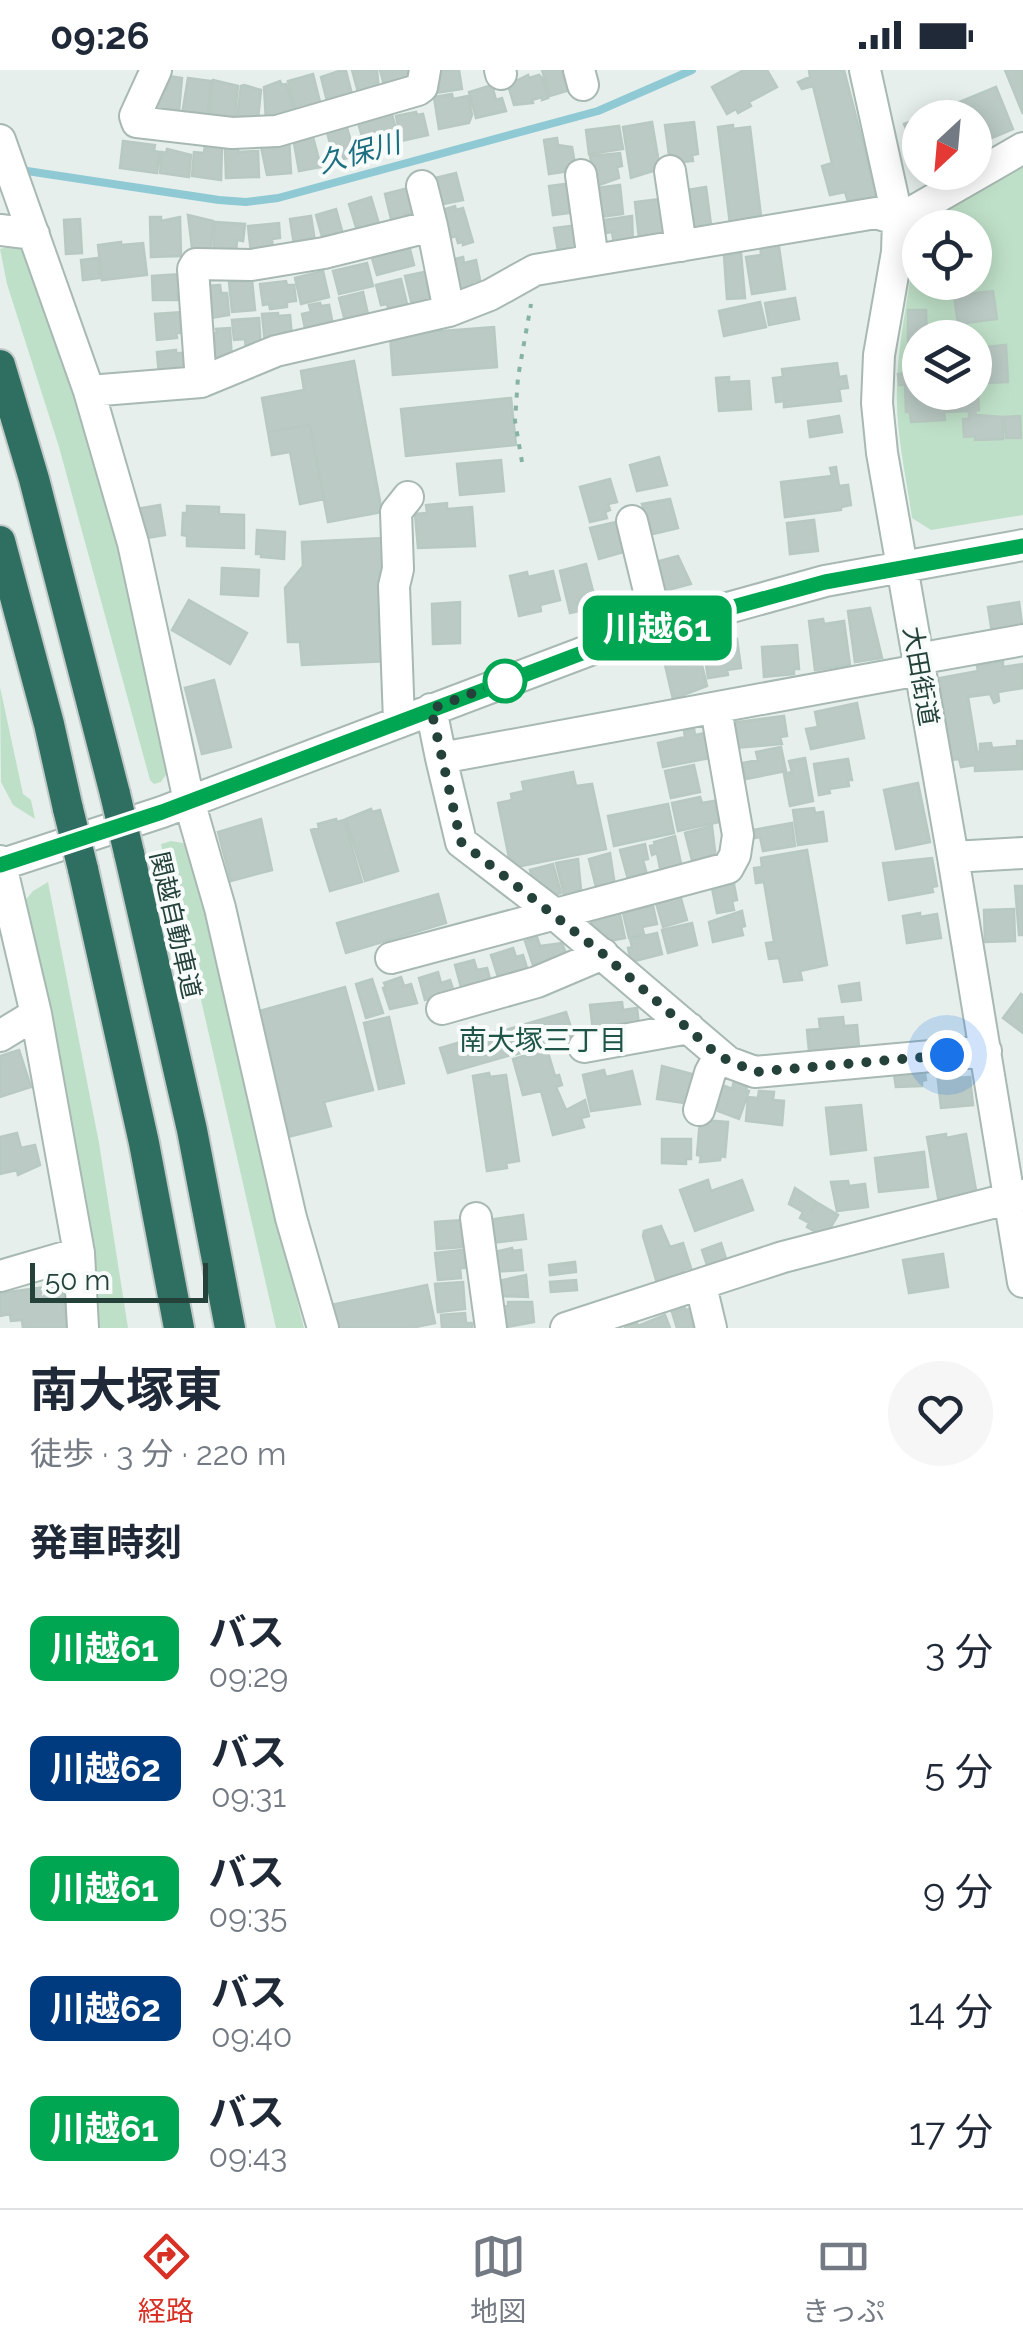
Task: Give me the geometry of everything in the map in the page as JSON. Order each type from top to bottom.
[{"type":"highway","name":"関越自動車道","points":[[0,365],[34,479],[115,794],[192,1130],[230,1328]]},
{"type":"highway","points":[[0,541],[83,869],[144,1143],[178,1328]]},
{"type":"highway","points":[[192,1130],[244,1328]]},
{"type":"highway","points":[[144,1143],[163,1328]]},
{"type":"street","points":[[156,70],[135,116],[137,122],[232,134],[277,131],[418,90],[425,70]]},
{"type":"street","name":"大田街道","points":[[865,70],[898,220],[897,252],[881,337],[877,403],[882,453],[1015,1198],[1023,1282]]},
{"type":"street","points":[[0,140],[88,390],[133,543],[189,801],[220,908],[291,1218],[322,1328]]},
{"type":"street","points":[[88,390],[201,382],[276,352],[449,311],[490,295],[535,270],[876,214],[898,220],[1023,148]]},
{"type":"street","points":[[670,171],[681,246]]},
{"type":"street","points":[[581,175],[593,260]]},
{"type":"street","points":[[422,186],[449,311]]},
{"type":"street","points":[[201,382],[193,269],[196,264],[270,262],[432,226]]},
{"type":"street","points":[[0,230],[34,234]]},
{"type":"street","points":[[399,722],[396,512],[408,497]]},
{"type":"street","points":[[632,521],[658,628]]},
{"type":"street","points":[[84,1328],[79,1253],[36,1014],[0,863],[189,801],[658,628],[825,582],[1023,545]]},
{"type":"street","points":[[441,758],[716,709],[1023,640]]},
{"type":"street","points":[[431,709],[461,842],[603,954],[719,1056],[755,1072],[986,1051]]},
{"type":"street","points":[[391,958],[728,868],[738,836],[716,709]]},
{"type":"street","points":[[954,857],[1023,853]]},
{"type":"street","points":[[442,1009],[536,982],[603,954]]},
{"type":"street","points":[[0,1036],[36,1014]]},
{"type":"street","points":[[584,1047],[689,1028]]},
{"type":"street","points":[[699,1110],[719,1056]]},
{"type":"street","points":[[566,1328],[848,1239],[1015,1198]]},
{"type":"street","points":[[476,1218],[491,1328]]},
{"type":"street","points":[[0,1276],[79,1253]]},
{"type":"street","points":[[702,1286],[711,1328]]},
{"type":"path","points":[[522,462],[516,421],[519,357],[535,270]]},
{"type":"green space","points":[[1023,155],[1023,515],[931,530],[912,518],[897,403],[902,332],[902,410],[992,410],[992,320],[904,320],[907,300],[992,300],[992,210],[938,210],[969,190],[992,190],[992,175]]},
{"type":"green space","points":[[14,245],[25,248],[32,256],[111,503],[170,769],[161,782],[154,784],[59,447],[7,284],[0,249]]},
{"type":"green space","points":[[0,687],[23,794],[31,800],[35,819],[13,805],[1,782]]},
{"type":"green space","points":[[183,843],[194,855],[263,1165],[304,1328],[276,1328],[172,873],[165,866],[161,844]]},
{"type":"green space","points":[[48,882],[99,1143],[128,1328],[93,1328],[38,964],[24,902]]},
{"type":"building","points":[[352,70],[377,70],[379,90],[359,96]]},
{"type":"building","points":[[380,70],[408,70],[410,78],[384,85]]},
{"type":"building","points":[[459,70],[462,89],[435,93],[431,71]]},
{"type":"building","points":[[542,70],[564,70],[570,90],[550,96]]},
{"type":"building","points":[[744,70],[767,70],[777,87],[749,102],[751,106],[727,114],[712,87]]},
{"type":"building","points":[[809,70],[844,70],[874,198],[849,205],[845,192],[830,195],[822,166],[832,163],[813,86],[802,89],[798,82],[810,77]]},
{"type":"building","points":[[1005,70],[1023,70],[1023,114]]},
{"type":"building","points":[[346,71],[353,98],[328,105],[321,77]]},
{"type":"building","points":[[313,74],[321,106],[297,113],[288,81]]},
{"type":"building","points":[[528,75],[542,78],[548,98],[514,105],[508,85]]},
{"type":"building","points":[[169,76],[182,78],[179,110],[175,110],[174,116],[154,116],[160,89],[167,90]]},
{"type":"building","points":[[188,78],[211,81],[207,120],[181,121]]},
{"type":"building","points":[[213,80],[238,86],[234,122],[209,120]]},
{"type":"building","points":[[280,81],[286,84],[294,109],[266,121],[264,87]]},
{"type":"building","points":[[244,85],[261,90],[258,119],[237,117]]},
{"type":"building","points":[[492,85],[496,100],[502,98],[506,111],[476,118],[469,92]]},
{"type":"building","points":[[996,87],[1013,129],[992,138],[992,100],[965,100]]},
{"type":"building","points":[[452,94],[453,99],[468,96],[472,115],[469,123],[439,129],[434,97]]},
{"type":"building","points":[[391,111],[400,143],[358,154],[353,139],[362,136],[357,120]]},
{"type":"building","points":[[423,114],[428,135],[401,141],[396,116]]},
{"type":"building","points":[[652,122],[660,169],[631,178],[623,127]]},
{"type":"building","points":[[694,122],[698,154],[692,155],[693,161],[674,163],[673,155],[669,155],[665,125]]},
{"type":"building","points":[[346,124],[355,156],[335,161],[326,129]]},
{"type":"building","points":[[733,125],[733,129],[750,127],[761,216],[730,224],[718,127]]},
{"type":"building","points":[[619,126],[623,149],[589,154],[586,130]]},
{"type":"building","points":[[313,137],[321,167],[299,171],[294,143]]},
{"type":"building","points":[[280,138],[289,138],[291,173],[267,175],[261,147],[281,146]]},
{"type":"building","points":[[557,138],[558,145],[572,147],[576,170],[549,174],[544,140]]},
{"type":"building","points":[[123,141],[155,145],[154,151],[160,152],[157,173],[120,168]]},
{"type":"building","points":[[205,145],[222,147],[221,180],[192,176],[194,152],[204,153]]},
{"type":"building","points":[[225,148],[258,151],[259,177],[226,178]]},
{"type":"building","points":[[167,149],[191,155],[189,177],[160,173],[162,152]]},
{"type":"building","points":[[620,153],[619,178],[596,186],[590,156]]},
{"type":"building","points":[[456,173],[463,200],[433,206],[427,180]]},
{"type":"building","points":[[573,183],[577,212],[553,215],[549,186]]},
{"type":"building","points":[[620,185],[623,214],[600,217],[596,188]]},
{"type":"building","points":[[412,187],[414,212],[392,223],[385,194]]},
{"type":"building","points":[[706,187],[712,232],[688,235],[681,191]]},
{"type":"building","points":[[371,197],[380,227],[358,234],[349,204]]},
{"type":"building","points":[[661,199],[666,236],[639,239],[635,202]]},
{"type":"building","points":[[455,206],[456,210],[463,208],[473,242],[463,245],[456,236],[450,238],[442,210]]},
{"type":"building","points":[[336,209],[344,238],[324,244],[316,215]]},
{"type":"building","points":[[188,215],[213,221],[210,253],[195,252],[192,248]]},
{"type":"building","points":[[311,216],[316,248],[295,251],[290,219]]},
{"type":"building","points":[[632,216],[633,243],[614,245],[604,220]]},
{"type":"building","points":[[150,217],[161,217],[161,221],[180,217],[181,256],[151,257]]},
{"type":"building","points":[[80,219],[82,253],[66,254],[64,220]]},
{"type":"building","points":[[215,222],[245,224],[243,241],[237,240],[236,254],[213,252]]},
{"type":"building","points":[[279,223],[280,238],[272,239],[273,250],[251,253],[248,226]]},
{"type":"building","points":[[579,225],[578,253],[559,257],[554,228]]},
{"type":"building","points":[[778,240],[785,289],[752,294],[746,257],[761,255],[760,242]]},
{"type":"building","points":[[143,243],[147,275],[102,280],[98,245]]},
{"type":"building","points":[[409,245],[414,265],[377,275],[371,255]]},
{"type":"building","points":[[741,253],[745,298],[727,299],[724,255]]},
{"type":"building","points":[[463,257],[464,263],[476,260],[480,280],[472,282],[474,291],[459,294],[447,261]]},
{"type":"building","points":[[98,258],[100,278],[83,280],[81,260]]},
{"type":"building","points":[[367,263],[373,286],[339,294],[333,271]]},
{"type":"building","points":[[323,271],[329,297],[301,304],[295,278]]},
{"type":"building","points":[[429,271],[437,304],[413,309],[405,276]]},
{"type":"building","points":[[181,274],[182,291],[177,292],[177,300],[153,300],[152,276]]},
{"type":"building","points":[[401,279],[409,312],[390,316],[387,304],[381,305],[376,285]]},
{"type":"building","points":[[252,280],[255,310],[232,312],[229,282]]},
{"type":"building","points":[[286,281],[287,285],[294,285],[296,301],[287,302],[287,307],[270,309],[269,304],[263,305],[260,284]]},
{"type":"building","points":[[220,285],[221,293],[227,293],[229,315],[205,319],[203,286]]},
{"type":"building","points":[[992,291],[997,319],[957,320],[955,300],[992,300]]},
{"type":"building","points":[[363,292],[370,323],[345,321],[339,298]]},
{"type":"building","points":[[795,298],[799,319],[769,325],[765,303]]},
{"type":"building","points":[[760,302],[766,327],[724,336],[719,311]]},
{"type":"building","points":[[309,305],[329,305],[334,330],[306,333],[302,314],[311,312]]},
{"type":"building","points":[[908,310],[926,310],[926,320],[908,320]]},
{"type":"building","points":[[183,312],[184,333],[176,333],[177,338],[157,340],[155,314]]},
{"type":"building","points":[[262,314],[290,315],[292,337],[265,344]]},
{"type":"building","points":[[259,318],[261,349],[246,350],[245,339],[234,340],[232,320]]},
{"type":"building","points":[[494,327],[497,367],[393,375],[390,335]]},
{"type":"building","points":[[230,328],[232,361],[209,362],[208,334]]},
{"type":"building","points":[[1006,345],[1008,382],[992,383],[992,346]]},
{"type":"building","points":[[157,352],[187,353],[188,370],[159,375]]},
{"type":"building","points":[[354,361],[382,512],[328,522],[310,425],[268,432],[262,398],[304,390],[301,371]]},
{"type":"building","points":[[837,363],[839,377],[846,376],[848,388],[839,389],[841,401],[784,407],[784,401],[776,402],[773,378],[783,377],[782,369]]},
{"type":"building","points":[[729,377],[729,382],[749,381],[751,409],[719,411],[716,378]]},
{"type":"building","points":[[511,398],[516,445],[406,456],[401,409]]},
{"type":"building","points":[[979,410],[976,415],[1002,417],[1003,439],[964,437],[963,419],[969,419],[969,411],[944,412],[945,420],[911,422],[910,412],[906,412]]},
{"type":"building","points":[[839,416],[842,432],[810,437],[808,421]]},
{"type":"building","points":[[1020,416],[1021,438],[1006,438],[1004,417]]},
{"type":"building","points":[[310,425],[324,499],[300,504],[290,452],[272,455],[268,432]]},
{"type":"building","points":[[659,457],[667,485],[637,491],[630,465]]},
{"type":"building","points":[[501,460],[504,491],[460,495],[457,464]]},
{"type":"building","points":[[836,467],[839,486],[848,485],[851,505],[841,510],[785,517],[781,482],[832,476],[830,468]]},
{"type":"building","points":[[610,479],[617,502],[608,504],[607,518],[590,522],[580,487]]},
{"type":"building","points":[[670,499],[678,528],[653,534],[642,504]]},
{"type":"building","points":[[447,503],[447,509],[472,507],[475,546],[418,548],[415,514],[427,513],[426,505]]},
{"type":"building","points":[[160,505],[165,535],[140,539],[136,509]]},
{"type":"building","points":[[187,506],[219,507],[219,514],[244,515],[244,548],[187,546],[187,536],[182,535]]},
{"type":"building","points":[[814,520],[818,551],[790,554],[787,523]]},
{"type":"building","points":[[616,522],[624,552],[599,559],[590,528]]},
{"type":"building","points":[[257,530],[285,532],[284,559],[256,554]]},
{"type":"building","points":[[383,538],[389,661],[302,665],[300,642],[288,642],[285,588],[303,566],[302,542]]},
{"type":"building","points":[[678,556],[691,584],[664,591],[656,562]]},
{"type":"building","points":[[586,564],[593,591],[580,598],[579,611],[570,613],[560,571]]},
{"type":"building","points":[[222,568],[259,570],[258,596],[221,594]]},
{"type":"building","points":[[553,571],[560,600],[540,605],[541,611],[519,616],[510,576],[527,572],[528,577]]},
{"type":"building","points":[[189,600],[247,633],[230,664],[172,630]]},
{"type":"building","points":[[460,602],[460,643],[433,644],[432,604]]},
{"type":"building","points":[[1019,602],[1023,632],[992,633],[988,607]]},
{"type":"building","points":[[870,608],[882,658],[855,662],[848,611]]},
{"type":"building","points":[[823,619],[824,624],[844,621],[850,665],[815,670],[809,621]]},
{"type":"building","points":[[737,639],[741,668],[708,678],[703,643]]},
{"type":"building","points":[[797,645],[799,669],[794,669],[794,674],[764,677],[762,647]]},
{"type":"building","points":[[683,660],[684,666],[701,661],[707,686],[673,699],[665,665]]},
{"type":"building","points":[[1003,662],[1003,667],[1023,664],[1023,688],[998,692],[999,701],[994,703],[990,694],[968,697],[977,752],[980,744],[991,743],[992,748],[1017,746],[1017,741],[1023,741],[1023,769],[975,771],[975,765],[961,767],[959,759],[950,760],[940,678]]},
{"type":"building","points":[[214,680],[231,747],[202,754],[185,688]]},
{"type":"building","points":[[857,703],[864,738],[811,749],[806,729],[818,727],[815,712]]},
{"type":"building","points":[[784,716],[787,736],[780,737],[782,744],[735,748],[730,723]]},
{"type":"building","points":[[694,729],[695,735],[710,732],[715,757],[663,767],[658,743],[685,737],[684,731]]},
{"type":"building","points":[[781,747],[786,771],[746,779],[743,763],[758,760],[756,752]]},
{"type":"building","points":[[805,758],[813,801],[790,806],[784,774],[792,772],[789,761]]},
{"type":"building","points":[[848,759],[852,780],[848,780],[849,786],[819,795],[814,764]]},
{"type":"building","points":[[694,765],[700,792],[671,798],[665,771]]},
{"type":"building","points":[[573,772],[576,786],[592,784],[606,849],[511,868],[498,803],[512,800],[511,794],[524,791],[522,782]]},
{"type":"building","points":[[918,783],[930,842],[896,849],[884,790]]},
{"type":"building","points":[[700,797],[702,803],[714,801],[719,822],[678,831],[672,803]]},
{"type":"building","points":[[668,804],[674,833],[614,846],[608,816]]},
{"type":"building","points":[[814,808],[815,813],[823,812],[827,841],[798,845],[793,810]]},
{"type":"building","points":[[371,809],[380,810],[398,871],[365,881],[346,819]]},
{"type":"building","points":[[261,819],[272,870],[231,881],[218,832]]},
{"type":"building","points":[[336,819],[344,820],[362,882],[330,891],[311,830]]},
{"type":"building","points":[[792,823],[795,846],[763,851],[760,837],[755,838],[753,830]]},
{"type":"building","points":[[712,826],[716,860],[694,868],[685,833]]},
{"type":"building","points":[[675,836],[682,868],[661,873],[657,853],[652,855],[650,846]]},
{"type":"building","points":[[645,844],[648,859],[643,860],[648,878],[629,883],[620,850]]},
{"type":"building","points":[[807,850],[827,965],[800,971],[802,980],[784,982],[779,958],[769,959],[766,943],[774,942],[764,882],[756,883],[754,868],[762,867],[761,858]]},
{"type":"building","points":[[610,853],[615,886],[597,891],[589,859]]},
{"type":"building","points":[[932,858],[937,886],[932,887],[933,892],[889,900],[883,863]]},
{"type":"building","points":[[578,859],[581,890],[579,895],[565,898],[556,863]]},
{"type":"building","points":[[553,864],[561,893],[544,897],[536,891],[530,870]]},
{"type":"building","points":[[733,879],[737,900],[732,901],[734,910],[717,913],[711,883]]},
{"type":"building","points":[[1015,886],[1023,886],[1023,935],[1019,935]]},
{"type":"building","points":[[438,894],[446,923],[346,953],[337,923]]},
{"type":"building","points":[[680,895],[687,920],[663,927],[654,896]]},
{"type":"building","points":[[653,906],[657,924],[642,927],[644,934],[629,938],[623,913]]},
{"type":"building","points":[[1014,909],[1015,941],[985,942],[984,910]]},
{"type":"building","points":[[619,910],[625,938],[609,941],[599,930],[593,931],[590,916]]},
{"type":"building","points":[[742,911],[743,935],[713,942],[709,922]]},
{"type":"building","points":[[920,913],[920,917],[937,914],[941,938],[907,943],[903,916]]},
{"type":"building","points":[[692,923],[697,945],[668,953],[662,930]]},
{"type":"building","points":[[657,933],[662,954],[631,962],[630,939]]},
{"type":"building","points":[[537,937],[540,946],[562,943],[567,956],[533,965],[525,941]]},
{"type":"building","points":[[513,948],[516,957],[523,955],[527,968],[498,977],[491,955]]},
{"type":"building","points":[[474,960],[477,970],[487,968],[490,979],[461,987],[455,965]]},
{"type":"building","points":[[438,972],[441,983],[450,980],[454,992],[425,1000],[419,978]]},
{"type":"building","points":[[401,977],[404,986],[411,984],[417,1003],[390,1009],[384,983]]},
{"type":"building","points":[[372,979],[383,1013],[366,1018],[356,984]]},
{"type":"building","points":[[859,983],[861,1000],[842,1002],[839,986]]},
{"type":"building","points":[[345,987],[373,1090],[324,1102],[331,1126],[284,1138],[252,1013]]},
{"type":"building","points":[[1023,996],[1023,1033],[1003,1018]]},
{"type":"building","points":[[622,1002],[623,1010],[637,1008],[639,1026],[593,1031],[590,1005]]},
{"type":"building","points":[[566,1012],[574,1037],[514,1055],[506,1030]]},
{"type":"building","points":[[389,1017],[404,1083],[379,1089],[364,1023]]},
{"type":"building","points":[[843,1017],[844,1026],[857,1025],[859,1047],[809,1051],[807,1030],[820,1029],[819,1019]]},
{"type":"building","points":[[501,1030],[508,1056],[448,1073],[440,1048]]},
{"type":"building","points":[[547,1049],[555,1076],[559,1075],[562,1085],[556,1087],[566,1110],[585,1100],[589,1116],[581,1118],[584,1127],[553,1135],[541,1091],[523,1095],[513,1059]]},
{"type":"building","points":[[19,1050],[31,1087],[0,1097],[0,1056]]},
{"type":"building","points":[[953,1061],[955,1078],[970,1077],[973,1105],[941,1108],[936,1063]]},
{"type":"building","points":[[923,1063],[926,1080],[922,1086],[896,1087],[893,1068]]},
{"type":"building","points":[[662,1066],[699,1076],[691,1104],[657,1099]]},
{"type":"building","points":[[604,1070],[606,1077],[632,1071],[640,1104],[591,1111],[583,1075]]},
{"type":"building","points":[[489,1073],[490,1077],[506,1075],[519,1161],[506,1163],[507,1168],[487,1171],[473,1076]]},
{"type":"building","points":[[734,1081],[747,1086],[749,1091],[739,1119],[715,1106],[720,1084],[732,1089]]},
{"type":"building","points":[[759,1091],[774,1092],[773,1100],[784,1101],[782,1125],[746,1121],[748,1097],[758,1098]]},
{"type":"building","points":[[861,1105],[866,1150],[831,1154],[826,1108]]},
{"type":"building","points":[[700,1120],[728,1122],[725,1157],[720,1160],[700,1162]]},
{"type":"building","points":[[17,1133],[21,1148],[35,1145],[40,1165],[18,1175],[17,1170],[0,1174],[0,1137]]},
{"type":"building","points":[[946,1134],[946,1138],[966,1134],[977,1196],[939,1203],[927,1137]]},
{"type":"building","points":[[662,1139],[691,1139],[691,1159],[686,1159],[686,1164],[662,1163]]},
{"type":"building","points":[[924,1152],[928,1187],[879,1192],[875,1158]]},
{"type":"building","points":[[708,1180],[711,1191],[742,1180],[753,1210],[695,1231],[680,1190]]},
{"type":"building","points":[[848,1181],[849,1186],[865,1184],[868,1207],[837,1211],[831,1182]]},
{"type":"building","points":[[795,1188],[816,1202],[811,1211],[818,1203],[838,1215],[825,1237],[807,1227],[809,1223],[800,1218],[803,1212],[789,1204]]},
{"type":"building","points":[[523,1215],[526,1239],[491,1243],[488,1220]]},
{"type":"building","points":[[463,1220],[462,1247],[437,1249],[435,1222]]},
{"type":"building","points":[[661,1226],[670,1247],[683,1243],[691,1268],[683,1270],[685,1278],[657,1283],[643,1236],[644,1231]]},
{"type":"building","points":[[721,1243],[728,1265],[709,1271],[702,1250]]},
{"type":"building","points":[[463,1250],[465,1268],[460,1268],[461,1278],[438,1280],[435,1253]]},
{"type":"building","points":[[521,1250],[523,1270],[492,1272],[490,1253]]},
{"type":"building","points":[[943,1254],[948,1287],[909,1293],[903,1260]]},
{"type":"building","points":[[575,1262],[576,1272],[550,1275],[549,1265]]},
{"type":"building","points":[[526,1275],[528,1297],[499,1296],[498,1281]]},
{"type":"building","points":[[576,1280],[577,1290],[551,1292],[550,1282]]},
{"type":"building","points":[[463,1282],[465,1309],[438,1312],[435,1284]]},
{"type":"building","points":[[62,1285],[67,1328],[23,1328],[22,1320],[11,1321],[10,1314],[0,1316],[0,1293]]},
{"type":"building","points":[[427,1285],[435,1323],[411,1328],[336,1328],[331,1305]]},
{"type":"building","points":[[508,1302],[532,1302],[534,1322],[507,1327],[507,1323],[501,1323],[500,1307],[508,1306]]},
{"type":"building","points":[[693,1308],[700,1328],[677,1328],[672,1312]]},
{"type":"building","points":[[465,1313],[466,1323],[472,1323],[472,1328],[442,1328],[441,1315]]},
{"type":"building","points":[[665,1315],[670,1328],[624,1327],[637,1323],[638,1326]]},
{"type":"waterway","name":"久保川","points":[[27,171],[219,200],[278,198],[598,111],[692,70]]},
{"type":"bus line","name":"川越61","points":[[0,865],[162,812],[627,636],[825,582],[1023,546]]},
{"type":"district","name":"南大塚三丁目","points":[[543,1040]]},
{"type":"route","points":[[505,681],[431,709],[461,842],[603,954],[728,1062],[755,1072],[947,1055]]}]
